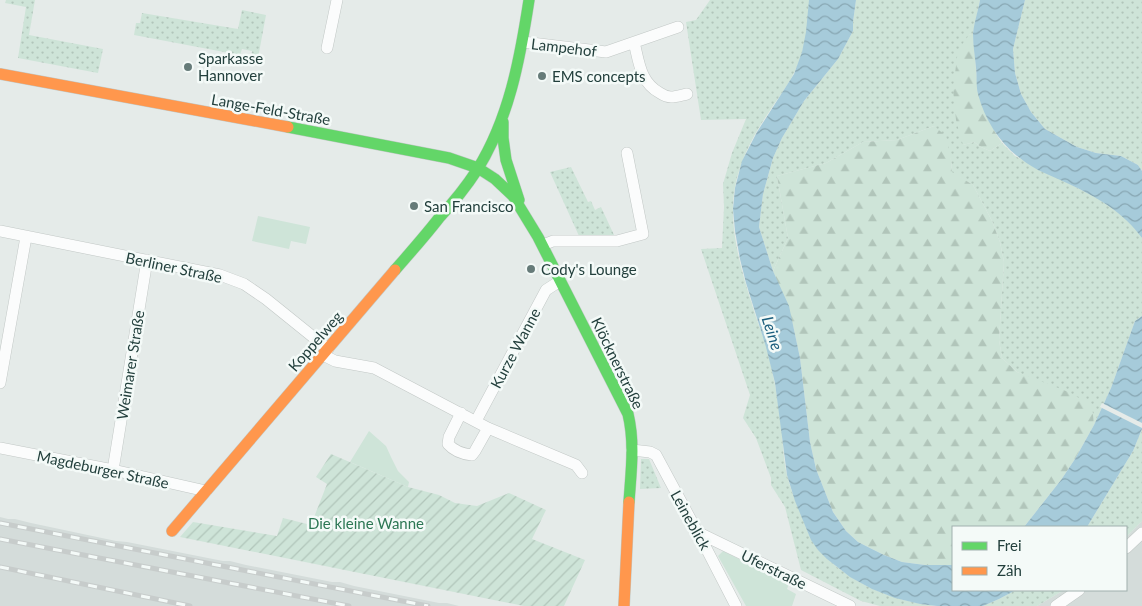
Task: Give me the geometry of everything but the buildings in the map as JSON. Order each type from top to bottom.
[{"type":"street","points":[[327,48],[337,0]]},
{"type":"street","points":[[521,207],[506,160],[503,118],[512,92],[523,42],[529,0]]},
{"type":"street","name":"Lampehof","points":[[523,42],[606,52],[678,27]]},
{"type":"street","points":[[634,42],[644,78],[648,85],[665,96],[687,94]]},
{"type":"street","name":"Lange-Feld-Straße","points":[[0,74],[449,158],[478,168],[505,188],[521,207]]},
{"type":"street","name":"Koppelweg","points":[[172,531],[462,191],[487,152],[503,118]]},
{"type":"street","points":[[543,245],[553,241],[617,241],[643,234],[626,153]]},
{"type":"street","name":"Klöcknerstraße","points":[[521,207],[543,245],[628,414],[631,427],[632,450],[624,606]]},
{"type":"street","name":"Berliner Straße","points":[[0,231],[220,275],[244,284],[266,299],[335,361],[374,368],[488,428],[576,465],[582,472]]},
{"type":"street","points":[[0,383],[26,237]]},
{"type":"street","name":"Weimarer Straße","points":[[114,470],[147,260]]},
{"type":"street","name":"Kurze Wanne","points":[[476,421],[546,290],[560,281]]},
{"type":"street","points":[[462,413],[448,437],[448,444],[452,448],[464,454],[472,455],[488,428]]},
{"type":"street","name":"Magdeburger Straße","points":[[0,448],[114,470],[206,491]]},
{"type":"street","name":"Leineblick","points":[[632,450],[650,452],[656,455],[736,606]]},
{"type":"street","name":"Uferstraße","points":[[697,532],[850,606]]},
{"type":"street","points":[[1127,547],[1142,533]]},
{"type":"street","points":[[1056,606],[1077,591]]},
{"type":"shaded area","points":[[0,517],[116,541],[230,561],[459,606],[0,606]]},
{"type":"shaded area","points":[[1142,521],[1142,606],[1037,606],[1062,591],[1127,591],[1127,536]]},
{"type":"green space","points":[[6,0],[35,0],[29,35],[103,49],[98,73],[18,58],[26,7],[5,3]]},
{"type":"green space","points":[[710,0],[809,0],[806,38],[798,65],[763,120],[748,148],[737,177],[733,203],[733,220],[738,254],[767,348],[780,414],[786,469],[793,493],[813,542],[838,568],[868,587],[885,594],[937,606],[880,606],[861,601],[801,570],[785,507],[771,485],[771,478],[756,438],[743,418],[750,395],[701,249],[722,248],[723,184],[732,153],[746,119],[701,120],[686,22],[696,20]]},
{"type":"green space","points":[[856,0],[980,0],[973,33],[969,35],[963,145],[974,142],[990,151],[1002,143],[1015,156],[1097,198],[1122,215],[1142,238],[1142,316],[1135,321],[1111,388],[1094,425],[1091,405],[1017,372],[1002,358],[999,340],[1004,262],[1000,242],[992,221],[973,185],[952,173],[951,160],[934,126],[897,140],[863,142],[826,163],[777,176],[788,238],[773,271],[759,227],[763,194],[773,158],[782,138],[804,101],[838,59],[853,31]]},
{"type":"green space","points":[[1025,0],[1142,0],[1142,171],[1138,165],[1121,156],[1096,153],[1077,147],[1045,129],[1031,112],[1021,94],[1015,73],[1013,49]]},
{"type":"green space","points":[[242,10],[266,15],[258,58],[251,57],[252,51],[242,49],[240,55],[134,35],[136,23],[140,23],[142,13],[238,29]]},
{"type":"green space","points":[[973,33],[978,93],[995,132],[1002,143],[990,151],[974,142],[963,145],[956,120],[953,89],[958,50],[969,35]]},
{"type":"green space","points":[[934,126],[946,136],[952,172],[973,185],[992,221],[1000,242],[1004,262],[999,340],[1002,358],[1017,372],[1066,391],[1092,405],[1094,425],[1061,480],[1025,526],[952,526],[952,566],[902,562],[884,555],[858,542],[846,531],[833,512],[816,469],[810,442],[800,358],[793,325],[773,271],[788,238],[777,176],[826,163],[863,142],[897,140]]},
{"type":"green space","points":[[571,167],[588,202],[591,201],[595,210],[601,207],[615,237],[579,236],[550,172]]},
{"type":"green space","points":[[258,216],[310,227],[306,244],[291,241],[289,249],[252,241]]},
{"type":"green space","points":[[1142,429],[1142,521],[1127,536],[1127,526],[1088,526],[1133,451]]},
{"type":"green space","points":[[369,431],[386,446],[398,471],[409,482],[408,487],[350,462]]},
{"type":"green space","name":"Die kleine Wanne","points":[[331,454],[408,487],[439,495],[455,503],[477,506],[509,493],[546,510],[532,539],[585,560],[564,606],[524,606],[180,537],[193,522],[277,536],[283,518],[311,525],[327,484],[316,477]]},
{"type":"green space","points":[[641,459],[649,459],[661,488],[640,489]]},
{"type":"green space","points":[[723,551],[789,584],[787,589],[796,594],[792,606],[746,606],[718,556]]},
{"type":"green space","points":[[1014,591],[1062,591],[1037,606],[983,606]]},
{"type":"water","name":"Leine","points":[[809,0],[856,0],[853,31],[838,59],[804,101],[782,138],[773,158],[763,194],[759,227],[773,271],[789,306],[800,358],[810,442],[816,469],[833,512],[846,531],[858,542],[902,562],[925,565],[952,565],[952,591],[1014,591],[983,606],[920,604],[895,598],[872,589],[850,577],[818,550],[811,540],[795,501],[787,475],[775,383],[740,259],[733,209],[735,188],[742,161],[757,132],[794,74],[802,52]]},
{"type":"water","points":[[980,0],[1025,0],[1013,49],[1015,73],[1021,94],[1031,112],[1045,129],[1077,147],[1096,153],[1121,156],[1138,165],[1142,171],[1142,238],[1127,221],[1100,200],[1027,164],[1008,148],[993,129],[982,106],[977,88],[973,34]]},
{"type":"water","points":[[1142,316],[1142,429],[1133,451],[1088,526],[1025,526],[1061,480],[1094,425],[1111,388],[1135,321]]},
{"type":"pier","points":[[1102,403],[1142,423],[1142,428],[1100,407]]},
{"type":"railway","points":[[0,523],[428,606]]},
{"type":"railway","points":[[0,539],[349,606]]},
{"type":"railway","points":[[0,567],[190,606]]},
{"type":"traffic: fast","points":[[395,270],[464,189],[488,150],[512,88],[529,0]]},
{"type":"traffic: fast","points":[[503,122],[506,160],[519,200]]},
{"type":"traffic: fast","points":[[288,127],[449,158],[478,168],[495,179],[513,196],[538,237],[628,414],[632,447],[629,502]]},
{"type":"traffic: slow","points":[[0,74],[288,127]]},
{"type":"traffic: slow","points":[[172,531],[395,270]]},
{"type":"traffic: slow","points":[[624,606],[629,502]]},
{"type":"place","name":"Sparkasse Hannover","points":[[188,67]]},
{"type":"place","name":"EMS concepts","points":[[542,76]]},
{"type":"place","name":"San Francisco","points":[[414,206]]},
{"type":"place","name":"Cody's Lounge","points":[[531,269]]}]
